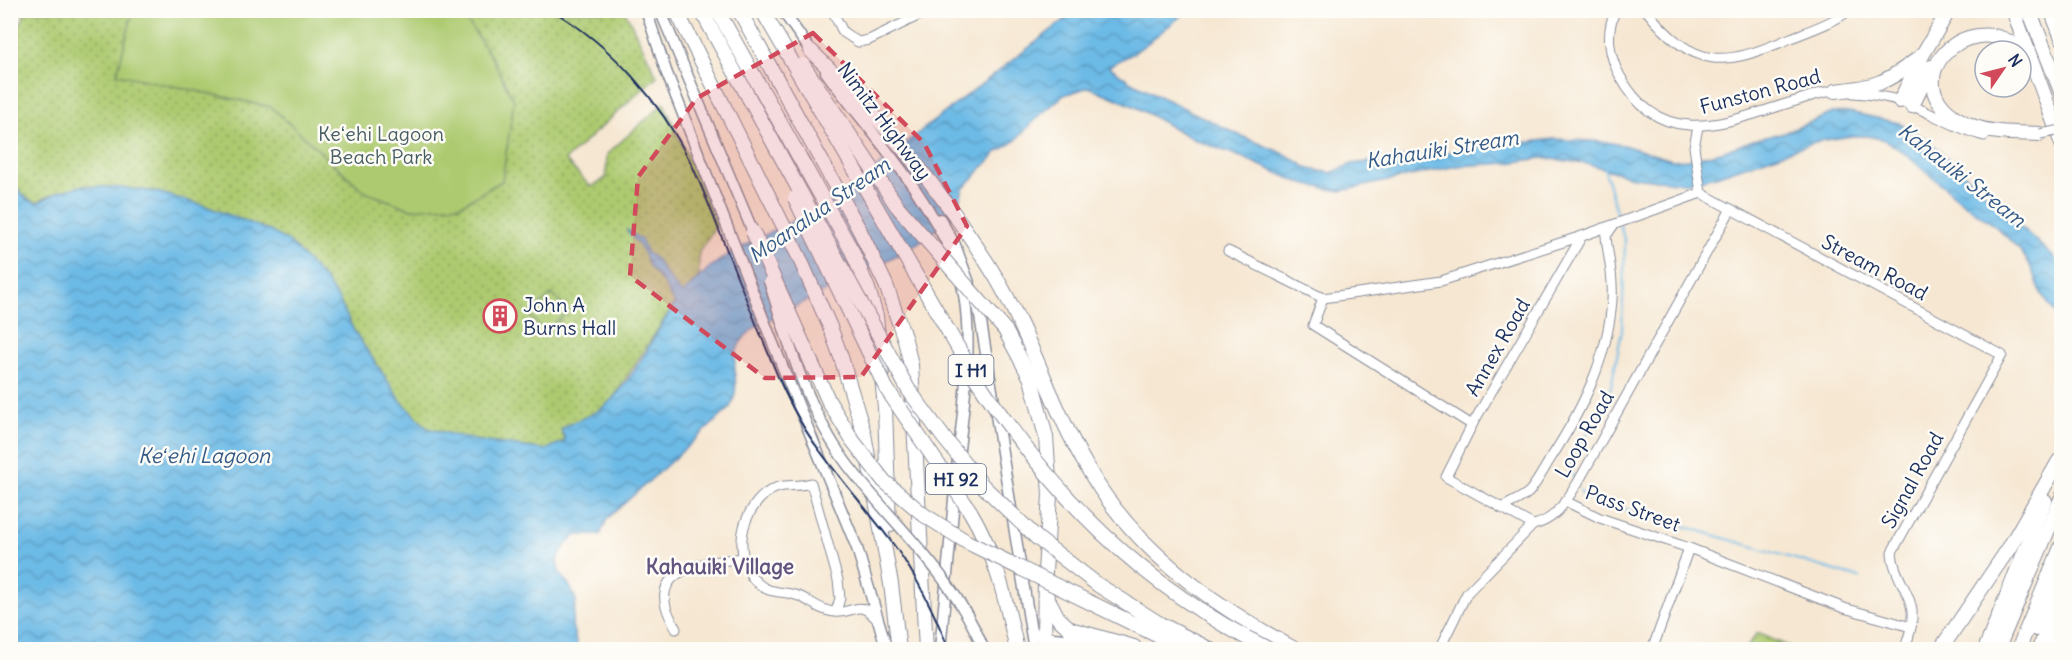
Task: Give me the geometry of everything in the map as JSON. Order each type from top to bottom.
[{"type":"highway","points":[[676,10],[799,257],[834,337],[854,393],[864,434],[891,584],[899,650]]},
{"type":"highway","points":[[701,10],[908,389],[944,438],[977,478],[1037,538],[1089,578],[1160,624],[1211,650]]},
{"type":"highway","points":[[717,10],[847,241],[868,289],[876,316],[885,408],[891,584]]},
{"type":"highway","points":[[739,10],[860,231],[886,285],[905,340],[911,365],[926,650]]},
{"type":"highway","points":[[764,10],[897,206],[1005,330],[1031,379],[1046,437],[1050,495],[1045,572],[1044,643]]},
{"type":"highway","name":"I H1","points":[[764,10],[975,377],[1038,466],[1095,527],[1142,568],[1202,612],[1270,650]]},
{"type":"highway","points":[[1906,104],[1923,54],[1949,10]]},
{"type":"highway","points":[[2013,10],[2061,146]]},
{"type":"highway","points":[[2029,10],[2061,94]]},
{"type":"highway","points":[[2051,10],[2061,38]]},
{"type":"highway","points":[[1906,104],[1939,52],[1950,37],[1958,32],[1976,27],[1993,29],[2011,39]]},
{"type":"highway","points":[[811,51],[851,89],[940,193],[1009,300],[1086,467],[1124,519],[1157,555],[1191,584],[1216,602],[1296,650]]},
{"type":"highway","points":[[1939,52],[1934,65],[1932,83],[1940,103],[1947,111],[1974,127],[2004,133],[2040,134]]},
{"type":"highway","points":[[1834,90],[1882,82],[1897,74],[1923,54]]},
{"type":"highway","points":[[2033,80],[2061,146]]},
{"type":"highway","points":[[749,98],[886,388],[982,531],[999,572],[1017,650]]},
{"type":"highway","points":[[753,232],[829,402],[853,441],[884,481],[924,515],[967,542],[1187,650]]},
{"type":"highway","points":[[1940,650],[2009,548],[2060,458]]},
{"type":"highway","points":[[1985,650],[2060,458]]},
{"type":"highway","points":[[1997,650],[2061,497]]},
{"type":"highway","points":[[2018,650],[2061,545]]},
{"type":"highway","points":[[2025,650],[2061,578]]},
{"type":"highway","points":[[1046,594],[1058,618],[1070,629],[1136,648]]},
{"type":"highway","points":[[2038,650],[2061,605]]},
{"type":"main road","points":[[646,10],[683,116],[857,548],[887,650]]},
{"type":"main road","points":[[660,10],[753,232],[784,327],[816,413],[847,463],[943,575],[967,614],[984,650]]},
{"type":"main road","name":"Nimitz Highway","points":[[782,10],[915,189],[956,265],[966,308],[968,341],[940,650]]},
{"type":"main road","points":[[915,189],[945,226],[956,245],[979,310],[1027,618],[1034,650]]},
{"type":"main road","points":[[1027,618],[1044,643],[1136,648]]},
{"type":"street","points":[[832,10],[843,33],[858,42],[869,40],[930,10]]},
{"type":"street","name":"Funston Road","points":[[1616,10],[1609,26],[1610,44],[1615,66],[1628,89],[1643,105],[1659,116],[1684,126],[1714,125],[1834,90],[1875,95],[1906,104],[1966,132],[1987,137],[2040,134],[2061,130]]},
{"type":"street","points":[[1646,10],[1663,32],[1686,50],[1708,57],[1725,59],[1747,56],[1764,50],[1837,19],[1850,10]]},
{"type":"street","points":[[1698,127],[1694,144],[1701,189],[1731,209]]},
{"type":"street","points":[[1228,251],[1323,298],[1441,281],[1582,236],[1701,189]]},
{"type":"street","name":"Stream Road","points":[[1731,209],[2002,355]]},
{"type":"street","name":"Loop Road","points":[[1439,650],[1467,593],[1533,525],[1549,520],[1577,484],[1731,209]]},
{"type":"street","points":[[1501,508],[1531,490],[1563,440],[1588,394],[1597,370],[1611,312],[1613,277],[1606,236],[1614,224]]},
{"type":"street","name":"Annex Road","points":[[1501,508],[1446,477],[1472,425],[1582,236]]},
{"type":"street","points":[[1323,298],[1313,325],[1472,425]]},
{"type":"street","name":"Signal Road","points":[[1911,627],[1913,609],[1892,563],[1892,552],[2002,355]]},
{"type":"street","points":[[836,612],[840,598],[838,580],[811,483],[775,488],[759,500],[742,534],[744,558],[752,576],[764,588],[794,594],[824,610],[836,612],[863,608],[872,613],[878,621]]},
{"type":"street","name":"Pass Street","points":[[1565,501],[1600,518],[1689,548]]},
{"type":"street","points":[[1501,508],[1533,525]]},
{"type":"street","points":[[1652,650],[1689,548],[1844,608],[1911,627],[1904,650]]},
{"type":"street","points":[[676,629],[665,603],[665,593],[679,573],[693,566],[744,558]]},
{"type":"street","points":[[854,608],[862,601],[867,584]]},
{"type":"street","points":[[2048,650],[2061,624]]},
{"type":"highlighted area","points":[[813,33],[924,143],[967,226],[861,377],[765,378],[630,276],[638,177],[697,98]]},
{"type":"green space","name":"Keʻehi Lagoon Beach Park","points":[[20,11],[625,11],[657,76],[565,160],[591,187],[606,178],[607,154],[664,103],[717,224],[699,252],[699,276],[675,303],[612,400],[588,418],[567,426],[562,434],[565,438],[564,443],[546,450],[473,440],[427,428],[401,401],[354,331],[339,300],[324,279],[289,243],[268,230],[205,206],[157,192],[81,186],[46,197],[37,203],[20,192],[11,182],[10,42],[24,16]]},
{"type":"green space","points":[[133,11],[455,11],[470,25],[493,60],[514,101],[502,181],[461,205],[411,209],[365,192],[271,107],[117,74]]},
{"type":"green space","points":[[552,294],[568,311],[545,332],[529,315]]},
{"type":"green space","points":[[1757,633],[1795,649],[1746,649]]},
{"type":"water","name":"Keʻehi Lagoon","points":[[1076,11],[1187,11],[1132,54],[1109,66],[1131,82],[1239,135],[1287,155],[1309,169],[1331,173],[1352,164],[1554,139],[1606,142],[1672,160],[1689,159],[1722,152],[1753,140],[1786,132],[1833,113],[1849,112],[1899,123],[1928,140],[2061,264],[2061,321],[2042,295],[2029,263],[2019,249],[1994,225],[1885,140],[1868,136],[1852,136],[1818,141],[1716,176],[1684,183],[1633,177],[1584,163],[1542,158],[1508,163],[1456,166],[1341,191],[1307,185],[1195,140],[1136,107],[1089,87],[1064,95],[1014,142],[997,152],[963,189],[955,215],[911,248],[757,326],[745,337],[735,358],[734,399],[728,410],[607,519],[600,535],[577,535],[566,544],[557,560],[559,572],[569,585],[576,600],[572,625],[578,649],[11,649],[10,182],[28,200],[37,203],[61,191],[81,186],[157,192],[205,206],[268,230],[289,242],[324,279],[339,300],[354,331],[401,401],[427,428],[473,440],[546,450],[564,443],[565,438],[561,430],[601,409],[616,396],[675,304],[665,286],[649,266],[641,248],[626,229],[641,240],[647,253],[656,259],[682,294],[709,268],[729,254],[849,191],[908,141]]},
{"type":"waterway","points":[[1604,167],[1618,219]]},
{"type":"waterway","points":[[1574,478],[1569,469],[1611,387],[1622,330],[1625,242],[1620,225]]},
{"type":"waterway","points":[[1580,490],[1584,497],[1860,578]]},
{"type":"railway","points":[[551,10],[573,24],[614,57],[649,97],[679,140],[700,184],[792,407],[814,443],[887,536],[912,572],[949,650]]},
{"type":"place","name":"John A Burns Hall","points":[[500,316]]},
{"type":"district","name":"Kahauiki Village","points":[[720,566]]},
{"type":"water label","name":"Kahauiki Stream","points":[[1442,149]]},
{"type":"water label","name":"Kahauiki Stream","points":[[1962,175]]},
{"type":"water label","name":"Moanalua Stream","points":[[819,210]]}]
